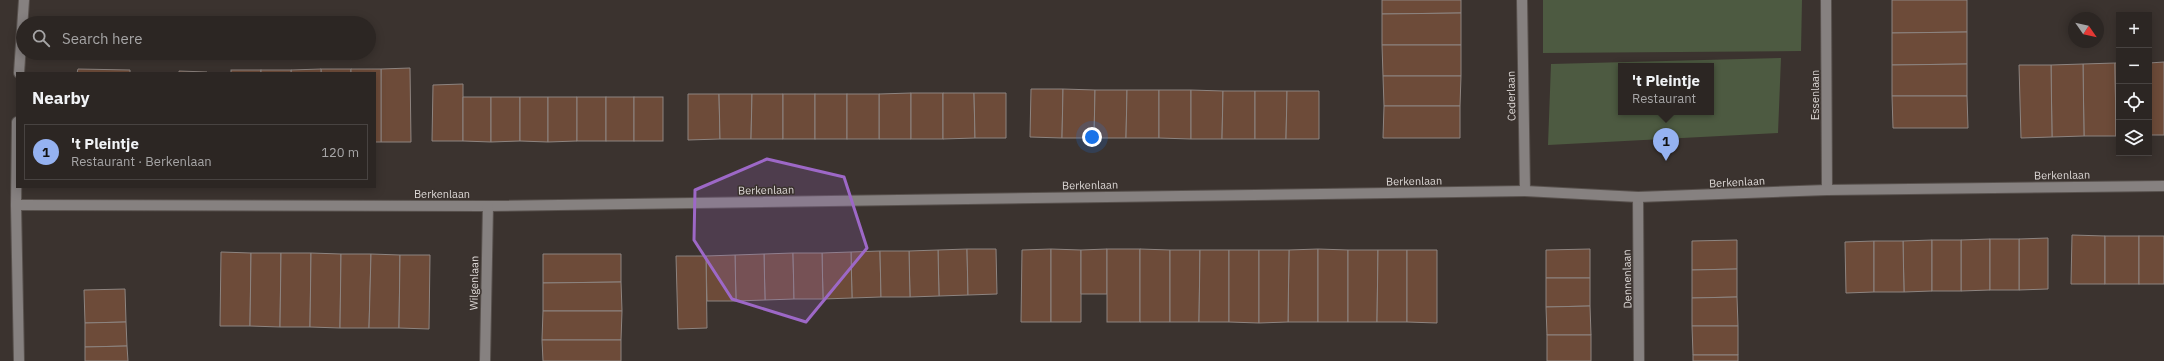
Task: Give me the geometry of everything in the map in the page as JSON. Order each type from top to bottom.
[{"type":"street","points":[[23,16],[24,0]]},
{"type":"street","name":"Cederlaan","points":[[1522,0],[1525,191]]},
{"type":"street","name":"Essenlaan","points":[[1826,0],[1827,190]]},
{"type":"street","points":[[19,72],[20,60]]},
{"type":"street","name":"Berkenlaan","points":[[16,206],[488,206],[1525,191],[1638,197],[1827,190],[2164,186]]},
{"type":"street","points":[[16,188],[19,361]]},
{"type":"street","name":"Dennenlaan","points":[[1638,197],[1639,361]]},
{"type":"street","name":"Wilgenlaan","points":[[485,361],[488,206]]},
{"type":"highlighted area","points":[[767,159],[844,177],[867,248],[806,322],[732,299],[694,240],[695,190]]},
{"type":"green space","points":[[1543,0],[1802,0],[1801,51],[1543,53]]},
{"type":"green space","points":[[1781,58],[1778,133],[1548,145],[1551,64]]},
{"type":"building","points":[[1382,0],[1461,0],[1461,13],[1382,14]]},
{"type":"building","points":[[1892,0],[1967,0],[1967,32],[1892,33]]},
{"type":"building","points":[[1461,13],[1461,45],[1382,45],[1382,14]]},
{"type":"building","points":[[1967,32],[1967,64],[1892,65],[1892,33]]},
{"type":"building","points":[[1382,45],[1461,45],[1461,76],[1383,76]]},
{"type":"building","points":[[2164,62],[2164,135],[2152,135],[2152,63]]},
{"type":"building","points":[[2115,63],[2116,136],[2084,136],[2083,64]]},
{"type":"building","points":[[2115,63],[2116,63],[2116,136]]},
{"type":"building","points":[[1967,64],[1967,96],[1892,96],[1892,65]]},
{"type":"building","points":[[2083,64],[2084,136],[2052,137],[2051,65]]},
{"type":"building","points":[[2019,65],[2051,65],[2052,137],[2021,138]]},
{"type":"building","points":[[410,68],[411,142],[381,142],[381,69]]},
{"type":"building","points":[[78,69],[130,70],[130,72],[77,72]]},
{"type":"building","points":[[321,69],[351,69],[351,72],[321,72]]},
{"type":"building","points":[[321,69],[321,72],[291,72],[291,70]]},
{"type":"building","points":[[351,69],[381,69],[381,142],[376,142],[376,72],[351,72]]},
{"type":"building","points":[[231,70],[261,70],[261,72],[231,72]]},
{"type":"building","points":[[261,70],[291,70],[291,72],[261,72]]},
{"type":"building","points":[[179,71],[207,72],[179,72]]},
{"type":"building","points":[[1383,76],[1461,76],[1460,106],[1384,106]]},
{"type":"building","points":[[463,84],[463,141],[432,141],[433,85]]},
{"type":"building","points":[[1031,89],[1063,89],[1062,138],[1030,137]]},
{"type":"building","points":[[1063,89],[1095,90],[1094,138],[1062,138]]},
{"type":"building","points":[[1095,90],[1127,90],[1126,138],[1094,138]]},
{"type":"building","points":[[1127,90],[1159,90],[1159,138],[1126,138]]},
{"type":"building","points":[[1159,90],[1191,90],[1191,139],[1159,138]]},
{"type":"building","points":[[1191,90],[1223,91],[1222,139],[1191,139]]},
{"type":"building","points":[[1223,91],[1255,91],[1255,139],[1222,139]]},
{"type":"building","points":[[1255,91],[1287,91],[1286,139],[1255,139]]},
{"type":"building","points":[[1287,91],[1319,91],[1319,139],[1286,139]]},
{"type":"building","points":[[911,93],[911,139],[879,139],[879,94]]},
{"type":"building","points":[[911,93],[943,93],[943,139],[911,139]]},
{"type":"building","points":[[943,93],[974,93],[975,138],[943,139]]},
{"type":"building","points":[[974,93],[1006,93],[1006,138],[975,138]]},
{"type":"building","points":[[688,94],[719,94],[720,139],[688,140]]},
{"type":"building","points":[[719,94],[752,94],[751,139],[720,139]]},
{"type":"building","points":[[752,94],[783,94],[783,139],[751,139]]},
{"type":"building","points":[[783,94],[815,94],[815,139],[783,139]]},
{"type":"building","points":[[815,94],[847,94],[847,139],[815,139]]},
{"type":"building","points":[[847,94],[879,94],[879,139],[847,139]]},
{"type":"building","points":[[1892,96],[1967,96],[1968,128],[1893,128]]},
{"type":"building","points":[[463,97],[491,97],[491,142],[463,141]]},
{"type":"building","points":[[491,97],[520,97],[520,141],[491,142]]},
{"type":"building","points":[[520,97],[548,97],[548,142],[520,141]]},
{"type":"building","points":[[548,97],[577,97],[577,141],[548,142]]},
{"type":"building","points":[[577,97],[606,97],[606,141],[577,141]]},
{"type":"building","points":[[606,97],[634,97],[634,141],[606,141]]},
{"type":"building","points":[[634,97],[663,97],[663,141],[634,141]]},
{"type":"building","points":[[1384,106],[1460,106],[1460,138],[1383,138]]},
{"type":"building","points":[[2072,235],[2105,236],[2105,284],[2071,284]]},
{"type":"building","points":[[2105,236],[2139,236],[2139,284],[2105,284]]},
{"type":"building","points":[[2139,236],[2164,236],[2164,284],[2139,284]]},
{"type":"building","points":[[2048,238],[2048,289],[2019,290],[2019,239]]},
{"type":"building","points":[[1990,239],[1990,290],[1961,291],[1961,240]]},
{"type":"building","points":[[1990,239],[2019,239],[2019,290],[1990,290]]},
{"type":"building","points":[[1737,240],[1737,269],[1692,270],[1692,241]]},
{"type":"building","points":[[1932,240],[1932,291],[1904,292],[1903,241]]},
{"type":"building","points":[[1932,240],[1961,240],[1961,291],[1932,291]]},
{"type":"building","points":[[1874,241],[1874,292],[1846,293],[1845,242]]},
{"type":"building","points":[[1874,241],[1903,241],[1904,292],[1874,292]]},
{"type":"building","points":[[967,249],[968,295],[939,296],[938,250]]},
{"type":"building","points":[[967,249],[996,249],[997,294],[968,295]]},
{"type":"building","points":[[1051,249],[1051,322],[1021,322],[1022,250]]},
{"type":"building","points":[[1051,249],[1081,250],[1081,322],[1051,322]]},
{"type":"building","points":[[1107,249],[1107,294],[1081,294],[1081,250]]},
{"type":"building","points":[[1107,249],[1140,249],[1140,322],[1107,322]]},
{"type":"building","points":[[1140,249],[1170,250],[1170,322],[1140,322]]},
{"type":"building","points":[[1318,249],[1318,322],[1288,322],[1289,250]]},
{"type":"building","points":[[1318,249],[1348,250],[1348,322],[1318,322]]},
{"type":"building","points":[[1590,249],[1590,278],[1546,278],[1546,250]]},
{"type":"building","points":[[938,250],[939,296],[910,297],[909,251]]},
{"type":"building","points":[[1170,250],[1200,250],[1199,322],[1170,322]]},
{"type":"building","points":[[1200,250],[1229,250],[1229,322],[1199,322]]},
{"type":"building","points":[[1229,250],[1259,250],[1259,323],[1229,322]]},
{"type":"building","points":[[1259,250],[1289,250],[1288,322],[1259,323]]},
{"type":"building","points":[[1348,250],[1378,250],[1377,322],[1348,322]]},
{"type":"building","points":[[1378,250],[1407,250],[1407,322],[1377,322]]},
{"type":"building","points":[[1407,250],[1437,250],[1437,323],[1407,322]]},
{"type":"building","points":[[880,251],[881,297],[852,298],[851,252]]},
{"type":"building","points":[[880,251],[909,251],[910,297],[881,297]]},
{"type":"building","points":[[221,252],[251,253],[250,326],[220,326]]},
{"type":"building","points":[[851,252],[852,298],[823,299],[822,253]]},
{"type":"building","points":[[251,253],[281,253],[280,327],[250,326]]},
{"type":"building","points":[[281,253],[311,253],[310,327],[280,327]]},
{"type":"building","points":[[311,253],[341,254],[340,328],[310,327]]},
{"type":"building","points":[[793,253],[794,299],[765,300],[764,254]]},
{"type":"building","points":[[793,253],[822,253],[823,299],[794,299]]},
{"type":"building","points":[[341,254],[371,254],[369,328],[340,328]]},
{"type":"building","points":[[371,254],[400,255],[399,328],[369,328]]},
{"type":"building","points":[[543,254],[621,254],[621,282],[543,283]]},
{"type":"building","points":[[764,254],[765,300],[736,301],[735,255]]},
{"type":"building","points":[[400,255],[430,255],[429,329],[399,328]]},
{"type":"building","points":[[735,255],[736,301],[707,301],[706,256]]},
{"type":"building","points":[[676,256],[706,256],[707,328],[678,329]]},
{"type":"building","points":[[1737,269],[1737,297],[1692,298],[1692,270]]},
{"type":"building","points":[[1546,278],[1590,278],[1590,306],[1546,307]]},
{"type":"building","points":[[621,282],[622,311],[543,311],[543,283]]},
{"type":"building","points":[[125,289],[126,322],[85,323],[84,290]]},
{"type":"building","points":[[1737,297],[1738,326],[1692,326],[1692,298]]},
{"type":"building","points":[[1590,306],[1591,335],[1547,335],[1546,307]]},
{"type":"building","points":[[543,311],[622,311],[621,340],[542,340]]},
{"type":"building","points":[[126,322],[127,346],[85,347],[85,323]]},
{"type":"building","points":[[1692,326],[1738,326],[1738,355],[1693,355]]},
{"type":"building","points":[[1547,335],[1591,335],[1591,361],[1547,361]]},
{"type":"building","points":[[542,340],[621,340],[621,361],[543,361]]},
{"type":"building","points":[[127,346],[128,361],[85,361],[85,347]]},
{"type":"building","points":[[1693,355],[1738,355],[1738,361],[1693,361]]},
{"type":"place","name":"'t Pleintje","points":[[1666,161]]}]
